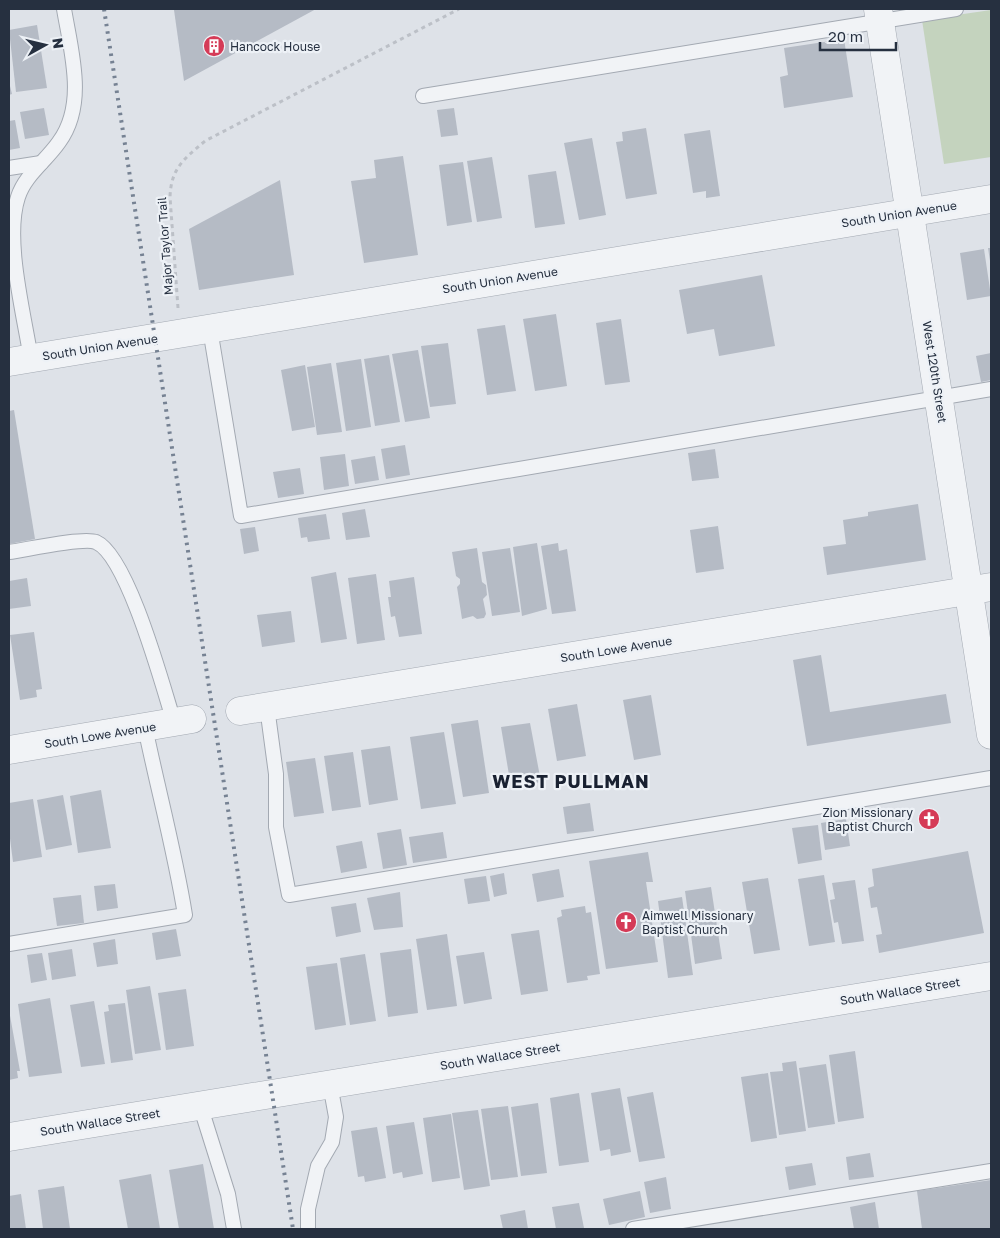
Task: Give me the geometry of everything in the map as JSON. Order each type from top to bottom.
[{"type":"street","name":"West 120th Street","points":[[879,15],[939,397],[980,589],[991,735]]},
{"type":"street","name":"South Union Avenue","points":[[20,361],[991,199]]},
{"type":"street","name":"South Lowe Avenue","points":[[240,711],[980,589]]},
{"type":"street","name":"South Lowe Avenue","points":[[9,750],[183,721]]},
{"type":"street","name":"South Wallace Street","points":[[9,1137],[991,976]]},
{"type":"lane","points":[[20,361],[14,214],[24,183],[60,141],[70,117],[75,94],[74,70],[64,9]]},
{"type":"lane","points":[[423,96],[879,15],[956,9]]},
{"type":"lane","points":[[9,168],[41,163]]},
{"type":"lane","points":[[210,329],[241,516],[991,389]]},
{"type":"lane","points":[[9,552],[94,541],[105,548],[117,564],[132,596],[183,721]]},
{"type":"lane","points":[[267,707],[276,774],[276,827],[289,895],[991,778]]},
{"type":"lane","points":[[9,944],[184,915],[177,866],[158,792],[145,727]]},
{"type":"lane","points":[[308,1229],[308,1209],[318,1166],[332,1142],[336,1117],[330,1084]]},
{"type":"lane","points":[[200,1105],[228,1194],[234,1229]]},
{"type":"lane","points":[[633,1229],[991,1170]]},
{"type":"path","name":"Major Taylor Trail","points":[[180,334],[170,183],[176,169],[204,141],[459,9]]},
{"type":"green space","points":[[991,10],[991,157],[944,164],[922,20]]},
{"type":"building","name":"Hancock House","points":[[316,9],[184,81],[174,10]]},
{"type":"building","points":[[37,25],[47,88],[16,92],[9,30]]},
{"type":"building","points":[[844,39],[853,97],[784,108],[780,77],[788,75],[784,48]]},
{"type":"building","points":[[9,82],[12,94],[9,95]]},
{"type":"building","points":[[44,108],[49,135],[25,139],[20,112]]},
{"type":"building","points":[[454,108],[458,135],[441,137],[437,110]]},
{"type":"building","points":[[15,120],[20,148],[9,150],[9,121]]},
{"type":"building","points":[[646,128],[657,194],[626,199],[616,142],[623,141],[622,132]]},
{"type":"building","points":[[710,130],[720,196],[706,198],[706,191],[693,193],[684,134]]},
{"type":"building","points":[[592,138],[606,215],[579,220],[564,143]]},
{"type":"building","points":[[403,156],[418,255],[364,263],[351,181],[376,178],[374,160]]},
{"type":"building","points":[[492,157],[502,218],[477,222],[467,161]]},
{"type":"building","points":[[463,162],[472,222],[447,226],[439,165]]},
{"type":"building","points":[[556,171],[565,224],[535,228],[528,175]]},
{"type":"building","points":[[280,180],[294,275],[199,290],[189,229]]},
{"type":"building","points":[[988,248],[991,248],[991,261],[990,261]]},
{"type":"building","points":[[984,249],[991,296],[967,300],[960,253]]},
{"type":"building","points":[[762,275],[775,346],[719,356],[714,329],[687,334],[679,290]]},
{"type":"building","points":[[556,314],[567,386],[535,391],[523,319]]},
{"type":"building","points":[[621,319],[630,382],[605,385],[596,323]]},
{"type":"building","points":[[505,325],[516,391],[487,395],[477,329]]},
{"type":"building","points":[[448,343],[456,404],[430,407],[421,346]]},
{"type":"building","points":[[418,350],[430,418],[405,422],[392,354]]},
{"type":"building","points":[[991,353],[991,380],[981,382],[976,356]]},
{"type":"building","points":[[389,355],[400,422],[375,426],[364,359]]},
{"type":"building","points":[[361,359],[371,427],[346,431],[336,363]]},
{"type":"building","points":[[331,363],[342,432],[317,435],[307,367]]},
{"type":"building","points":[[305,365],[315,427],[292,431],[281,370]]},
{"type":"building","points":[[14,410],[35,539],[9,544],[9,411]]},
{"type":"building","points":[[405,445],[410,475],[386,479],[381,449]]},
{"type":"building","points":[[715,449],[719,478],[692,481],[688,453]]},
{"type":"building","points":[[345,454],[349,486],[324,490],[320,457]]},
{"type":"building","points":[[375,456],[379,480],[355,484],[351,460]]},
{"type":"building","points":[[300,468],[304,494],[278,498],[273,472]]},
{"type":"building","points":[[918,504],[926,560],[827,575],[823,547],[846,544],[843,520],[868,516],[868,512]]},
{"type":"building","points":[[365,509],[370,537],[346,540],[342,513]]},
{"type":"building","points":[[326,514],[330,539],[308,542],[307,537],[301,538],[298,518]]},
{"type":"building","points":[[718,526],[724,569],[696,573],[690,530]]},
{"type":"building","points":[[255,527],[259,551],[244,554],[240,529]]},
{"type":"building","points":[[537,543],[547,609],[522,616],[513,547]]},
{"type":"building","points":[[558,543],[559,551],[567,549],[576,611],[552,614],[541,546]]},
{"type":"building","points":[[477,548],[482,582],[486,585],[487,595],[483,599],[486,614],[484,618],[477,619],[473,616],[462,619],[457,587],[460,584],[460,579],[456,576],[452,552]]},
{"type":"building","points":[[510,548],[520,612],[492,616],[482,552]]},
{"type":"building","points":[[336,572],[347,639],[321,643],[311,577]]},
{"type":"building","points":[[376,574],[385,640],[357,644],[348,578]]},
{"type":"building","points":[[414,577],[422,634],[399,637],[395,616],[391,617],[388,597],[391,597],[389,581]]},
{"type":"building","points":[[27,578],[31,606],[9,609],[9,581]]},
{"type":"building","points":[[291,611],[295,642],[262,647],[257,615]]},
{"type":"building","points":[[34,632],[42,689],[36,690],[37,697],[20,700],[10,635]]},
{"type":"building","points":[[821,655],[830,712],[946,694],[951,723],[807,746],[793,660]]},
{"type":"building","points":[[651,695],[661,755],[634,760],[623,700]]},
{"type":"building","points":[[577,704],[586,756],[557,761],[548,709]]},
{"type":"building","points":[[478,720],[489,793],[463,797],[451,724]]},
{"type":"building","points":[[530,723],[541,782],[511,787],[501,727]]},
{"type":"building","points":[[444,732],[456,804],[421,809],[410,737]]},
{"type":"building","points":[[390,746],[398,800],[369,805],[361,750]]},
{"type":"building","points":[[353,752],[361,807],[332,811],[324,756]]},
{"type":"building","points":[[315,758],[324,813],[294,817],[286,762]]},
{"type":"building","points":[[101,790],[111,848],[78,853],[70,796]]},
{"type":"building","points":[[63,795],[72,845],[46,850],[37,800]]},
{"type":"building","points":[[33,799],[42,857],[13,862],[9,831],[9,803]]},
{"type":"building","points":[[590,803],[594,831],[567,834],[563,807]]},
{"type":"building","points":[[846,819],[850,846],[825,850],[821,823]]},
{"type":"building","points":[[818,825],[822,860],[798,864],[792,828]]},
{"type":"building","points":[[401,829],[407,865],[383,869],[377,833]]},
{"type":"building","points":[[443,832],[447,858],[413,863],[409,837]]},
{"type":"building","points":[[362,841],[367,868],[341,873],[336,846]]},
{"type":"building","points":[[968,851],[984,933],[879,953],[876,935],[882,934],[877,907],[871,908],[868,888],[874,886],[872,869]]},
{"type":"building","name":"Aimwell Missionary Baptist Church","points":[[648,852],[653,882],[646,882],[658,962],[606,969],[589,861]]},
{"type":"building","points":[[559,869],[564,897],[537,902],[532,874]]},
{"type":"building","points":[[504,873],[507,894],[494,897],[490,876]]},
{"type":"building","points":[[824,875],[835,942],[809,946],[798,879]]},
{"type":"building","points":[[486,876],[490,901],[468,904],[464,879]]},
{"type":"building","points":[[768,878],[780,950],[754,954],[742,882]]},
{"type":"building","points":[[855,880],[864,941],[842,944],[838,922],[834,923],[830,900],[835,899],[832,883]]},
{"type":"building","points":[[115,884],[118,908],[97,911],[94,886]]},
{"type":"building","points":[[711,887],[722,959],[695,964],[685,891]]},
{"type":"building","points":[[400,892],[403,927],[374,930],[367,898]]},
{"type":"building","points":[[81,895],[84,923],[57,926],[53,898]]},
{"type":"building","points":[[682,897],[693,975],[668,978],[658,901]]},
{"type":"building","points":[[356,903],[361,932],[336,937],[331,907]]},
{"type":"building","points":[[585,906],[586,913],[591,912],[600,974],[587,976],[588,980],[567,983],[557,918],[562,916],[561,910]]},
{"type":"building","points":[[176,929],[181,956],[156,960],[152,933]]},
{"type":"building","points":[[539,930],[548,991],[521,995],[511,934]]},
{"type":"building","points":[[447,934],[457,1006],[427,1010],[416,939]]},
{"type":"building","points":[[115,939],[118,964],[97,967],[93,943]]},
{"type":"building","points":[[72,949],[76,976],[52,980],[48,953]]},
{"type":"building","points":[[411,949],[418,1013],[388,1017],[380,953]]},
{"type":"building","points":[[484,952],[492,999],[464,1004],[456,956]]},
{"type":"building","points":[[42,953],[47,980],[31,983],[27,955]]},
{"type":"building","points":[[365,954],[376,1021],[350,1025],[340,958]]},
{"type":"building","points":[[337,963],[346,1025],[315,1030],[306,967]]},
{"type":"building","points":[[150,986],[161,1050],[135,1054],[126,990]]},
{"type":"building","points":[[186,989],[194,1046],[166,1050],[158,993]]},
{"type":"building","points":[[50,998],[62,1073],[29,1077],[18,1004]]},
{"type":"building","points":[[94,1001],[105,1064],[81,1067],[70,1005]]},
{"type":"building","points":[[125,1003],[133,1060],[111,1063],[104,1012],[109,1011],[108,1005]]},
{"type":"building","points":[[9,1010],[20,1071],[17,1071],[18,1078],[9,1080]]},
{"type":"building","points":[[855,1051],[864,1118],[838,1122],[829,1055]]},
{"type":"building","points":[[796,1061],[806,1131],[779,1135],[770,1072],[783,1071],[782,1063]]},
{"type":"building","points":[[826,1064],[835,1124],[808,1128],[799,1068]]},
{"type":"building","points":[[768,1073],[777,1138],[751,1142],[741,1077]]},
{"type":"building","points":[[620,1088],[631,1152],[611,1156],[610,1149],[600,1151],[591,1093]]},
{"type":"building","points":[[653,1092],[665,1158],[639,1162],[627,1097]]},
{"type":"building","points":[[579,1093],[589,1162],[559,1166],[550,1098]]},
{"type":"building","points":[[538,1103],[547,1173],[521,1176],[511,1107]]},
{"type":"building","points":[[508,1106],[518,1177],[491,1180],[481,1109]]},
{"type":"building","points":[[478,1110],[490,1186],[464,1190],[452,1113]]},
{"type":"building","points":[[451,1114],[460,1178],[432,1182],[423,1118]]},
{"type":"building","points":[[414,1122],[423,1174],[403,1178],[402,1172],[393,1174],[386,1126]]},
{"type":"building","points":[[377,1127],[386,1178],[365,1182],[364,1176],[358,1177],[351,1131]]},
{"type":"building","points":[[870,1153],[874,1177],[849,1180],[846,1157]]},
{"type":"building","points":[[812,1163],[816,1185],[789,1190],[785,1167]]},
{"type":"building","points":[[203,1164],[214,1229],[179,1229],[169,1170]]},
{"type":"building","points":[[151,1174],[160,1229],[128,1229],[119,1180]]},
{"type":"building","points":[[666,1177],[671,1209],[650,1213],[644,1182]]},
{"type":"building","points":[[991,1180],[991,1229],[922,1229],[917,1191]]},
{"type":"building","points":[[64,1186],[70,1229],[43,1229],[38,1190]]},
{"type":"building","points":[[640,1191],[645,1217],[609,1225],[603,1199]]},
{"type":"building","points":[[21,1194],[26,1229],[9,1229],[9,1196]]},
{"type":"building","points":[[875,1202],[879,1229],[854,1229],[850,1207]]},
{"type":"building","points":[[579,1203],[584,1228],[556,1229],[552,1207]]},
{"type":"building","points":[[525,1210],[528,1229],[503,1229],[500,1215]]},
{"type":"railway","points":[[104,9],[293,1229]]},
{"type":"place","name":"Hancock House","points":[[214,46]]},
{"type":"place","name":"Zion Missionary Baptist Church","points":[[929,819]]},
{"type":"place","name":"Aimwell Missionary Baptist Church","points":[[626,922]]},
{"type":"district","name":"WEST PULLMAN","points":[[571,781]]}]
